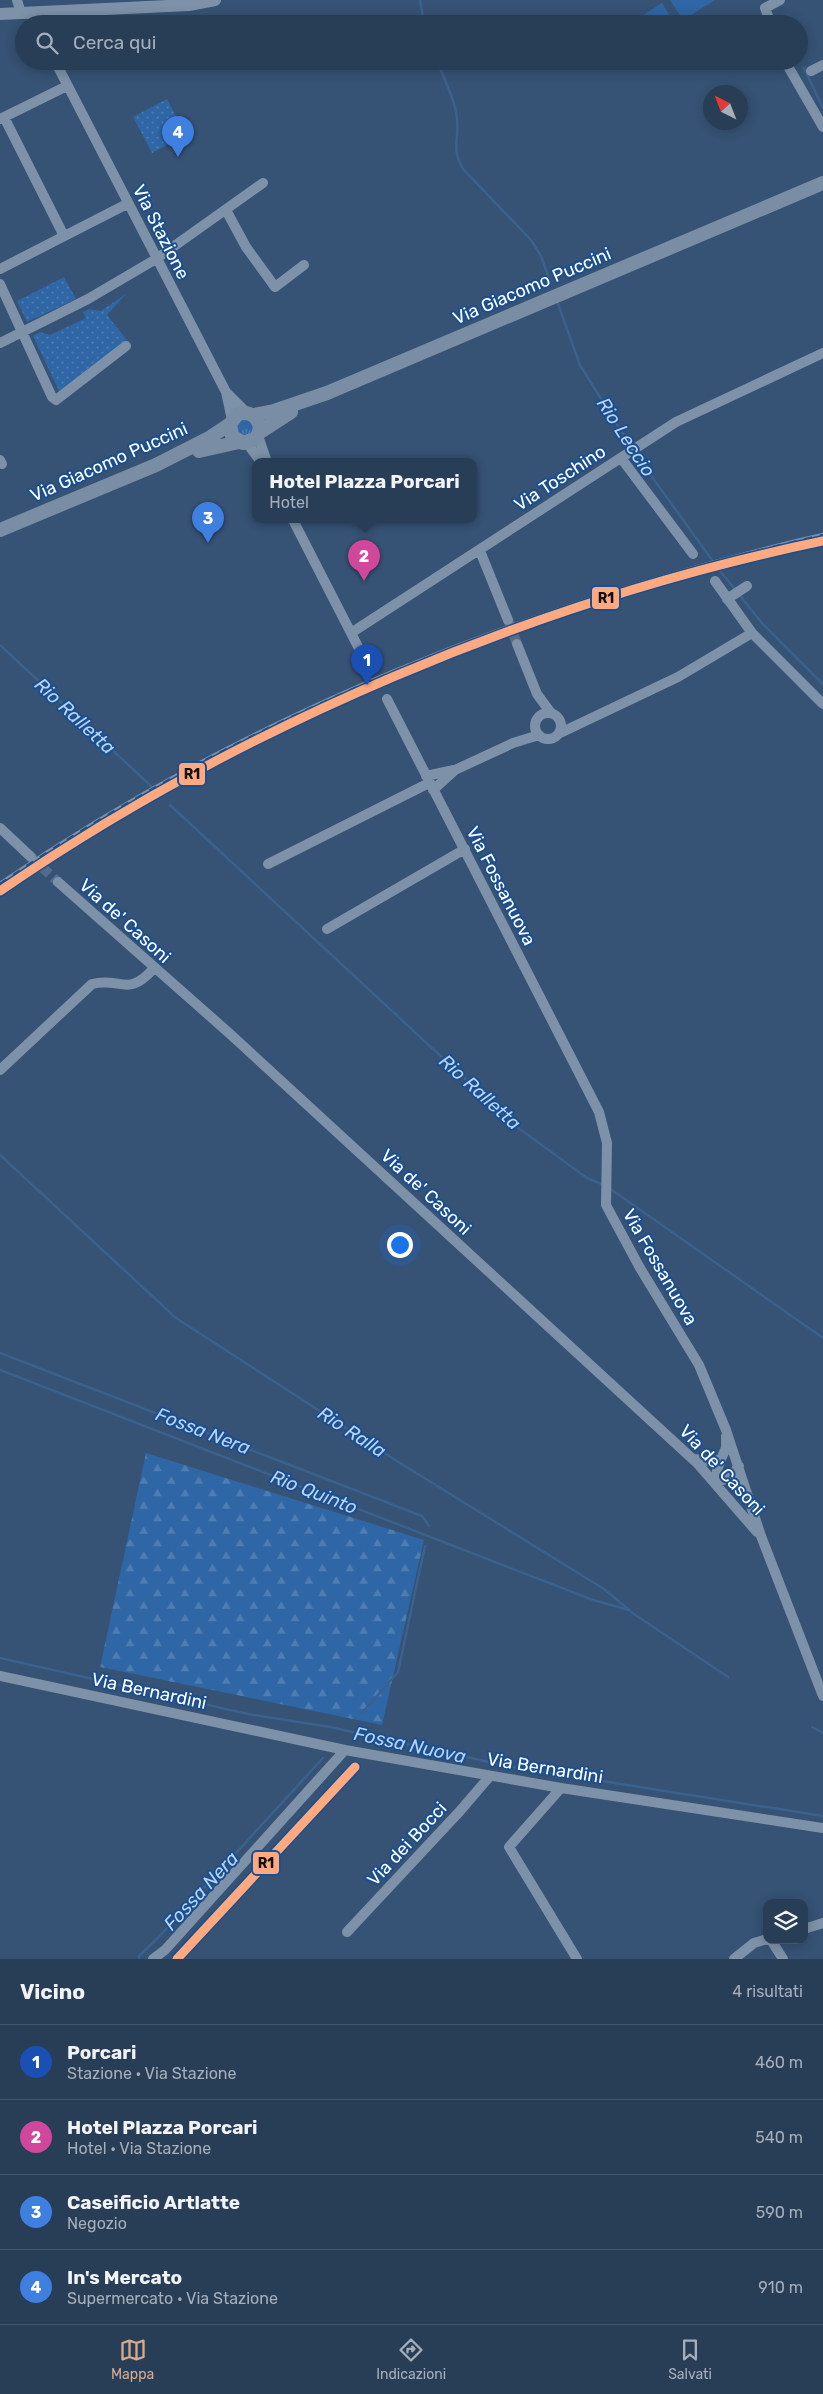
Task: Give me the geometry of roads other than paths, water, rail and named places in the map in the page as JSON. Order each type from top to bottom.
[{"type":"main road","name":"Via Giacomo Puccini","points":[[250,414],[274,411],[327,393],[823,183]]},
{"type":"main road","points":[[156,465],[207,448],[251,438],[283,416],[327,393]]},
{"type":"main road","points":[[238,414],[250,414],[260,424],[251,438],[231,432],[231,422],[238,414]]},
{"type":"main road","name":"Via Giacomo Puccini","points":[[0,530],[156,465],[202,442],[231,422]]},
{"type":"street","points":[[17,0],[28,15]]},
{"type":"street","points":[[56,15],[189,5],[214,0]]},
{"type":"street","points":[[768,15],[765,8],[780,0]]},
{"type":"street","points":[[0,14],[15,16]]},
{"type":"street","points":[[811,70],[823,65]]},
{"type":"street","name":"Via Stazione","points":[[59,70],[226,392],[231,422]]},
{"type":"street","points":[[790,70],[823,127]]},
{"type":"street","points":[[64,236],[2,118],[67,86]]},
{"type":"street","points":[[0,343],[88,299],[156,260],[263,183]]},
{"type":"street","points":[[0,268],[127,204]]},
{"type":"street","points":[[226,210],[246,247],[275,287],[304,265]]},
{"type":"street","points":[[0,284],[52,397],[56,400],[126,346]]},
{"type":"street","name":"Via Toschino","points":[[351,633],[684,418],[823,353]]},
{"type":"street","points":[[226,392],[250,414]]},
{"type":"street","points":[[251,438],[259,458]]},
{"type":"street","points":[[251,438],[264,458]]},
{"type":"street","points":[[629,452],[693,554]]},
{"type":"street","points":[[295,523],[370,670]]},
{"type":"street","points":[[480,551],[508,620]]},
{"type":"street","points":[[715,581],[752,633],[823,704]]},
{"type":"street","points":[[727,599],[744,588]]},
{"type":"street","points":[[537,694],[537,726],[550,738],[678,677],[752,633]]},
{"type":"street","points":[[517,644],[537,694],[550,713]]},
{"type":"street","name":"Via Fossanuova","points":[[388,699],[429,783],[599,1112],[606,1143],[606,1205],[618,1229],[698,1364],[726,1430],[761,1536],[823,1696]]},
{"type":"street","points":[[268,864],[513,743],[537,726],[544,713],[557,716],[561,722],[558,734]]},
{"type":"street","points":[[561,722],[585,720]]},
{"type":"street","points":[[429,783],[455,770]]},
{"type":"street","points":[[0,828],[31,857]]},
{"type":"street","points":[[327,929],[464,849]]},
{"type":"street","name":"Via de' Casoni","points":[[58,882],[229,1033],[694,1459],[761,1536]]},
{"type":"street","points":[[0,1070],[92,984],[102,982],[126,986],[136,984],[154,968]]},
{"type":"street","points":[[726,1430],[726,1448],[720,1459],[716,1483],[730,1477],[739,1466]]},
{"type":"street","points":[[694,1459],[713,1462],[720,1459]]},
{"type":"street","name":"Via Bernardini","points":[[0,1676],[345,1750],[561,1788],[823,1828]]},
{"type":"street","points":[[153,1959],[165,1950],[345,1750]]},
{"type":"street","name":"Via dei Bocci","points":[[347,1932],[460,1811],[490,1776]]},
{"type":"street","points":[[561,1788],[509,1847],[576,1959]]},
{"type":"street","points":[[808,1928],[823,1924]]},
{"type":"street","points":[[734,1959],[754,1943],[763,1940]]},
{"type":"street","points":[[774,1944],[783,1959]]},
{"type":"waterway","name":"Rio Leccio","points":[[420,0],[422,15]]},
{"type":"waterway","name":"Rio Leccio","points":[[441,70],[456,113],[456,150],[463,169],[531,240],[541,256],[551,284]]},
{"type":"waterway","points":[[805,70],[823,108]]},
{"type":"waterway","name":"Rio Leccio","points":[[558,304],[580,365],[631,447]]},
{"type":"waterway","name":"Rio Leccio","points":[[634,452],[712,560]]},
{"type":"waterway","name":"Rio Leccio","points":[[720,571],[735,589]]},
{"type":"waterway","name":"Rio Leccio","points":[[738,593],[761,622],[823,684]]},
{"type":"waterway","name":"Rio Ralletta","points":[[0,645],[151,786]]},
{"type":"waterway","name":"Rio Ralletta","points":[[170,805],[517,1127],[587,1178],[604,1185]]},
{"type":"waterway","name":"Rio Ralla","points":[[0,1155],[176,1318],[400,1463],[604,1589],[634,1614],[728,1677]]},
{"type":"waterway","name":"Rio Ralletta","points":[[609,1188],[823,1338]]},
{"type":"waterway","name":"Fossa Nera","points":[[0,1353],[422,1516],[429,1526]]},
{"type":"waterway","name":"Rio Quinto","points":[[0,1370],[593,1600],[629,1610]]},
{"type":"waterway","name":"Fossa Nera","points":[[362,1713],[398,1672],[425,1546]]},
{"type":"waterway","name":"Fossa Nuova","points":[[0,1658],[248,1714],[330,1727],[507,1766],[823,1816]]},
{"type":"waterway","name":"Rio Ralla","points":[[812,1727],[823,1733]]},
{"type":"waterway","name":"Fossa Nera","points":[[139,1958],[323,1758]]},
{"type":"tunnel","points":[[508,620],[517,644]]},
{"type":"tunnel","points":[[31,857],[58,882]]},
{"type":"railway","points":[[0,884],[95,823],[192,767],[293,717],[395,671],[500,630],[607,594],[714,562],[823,535]]},
{"type":"railway","points":[[177,1959],[355,1767]]},
{"type":"place","name":"In's Mercato","points":[[178,157]]},
{"type":"place","name":"Caseificio Artlatte","points":[[208,543]]},
{"type":"place","name":"Hotel Plazza Porcari","points":[[364,581]]},
{"type":"place","name":"Porcari","points":[[367,685]]}]
